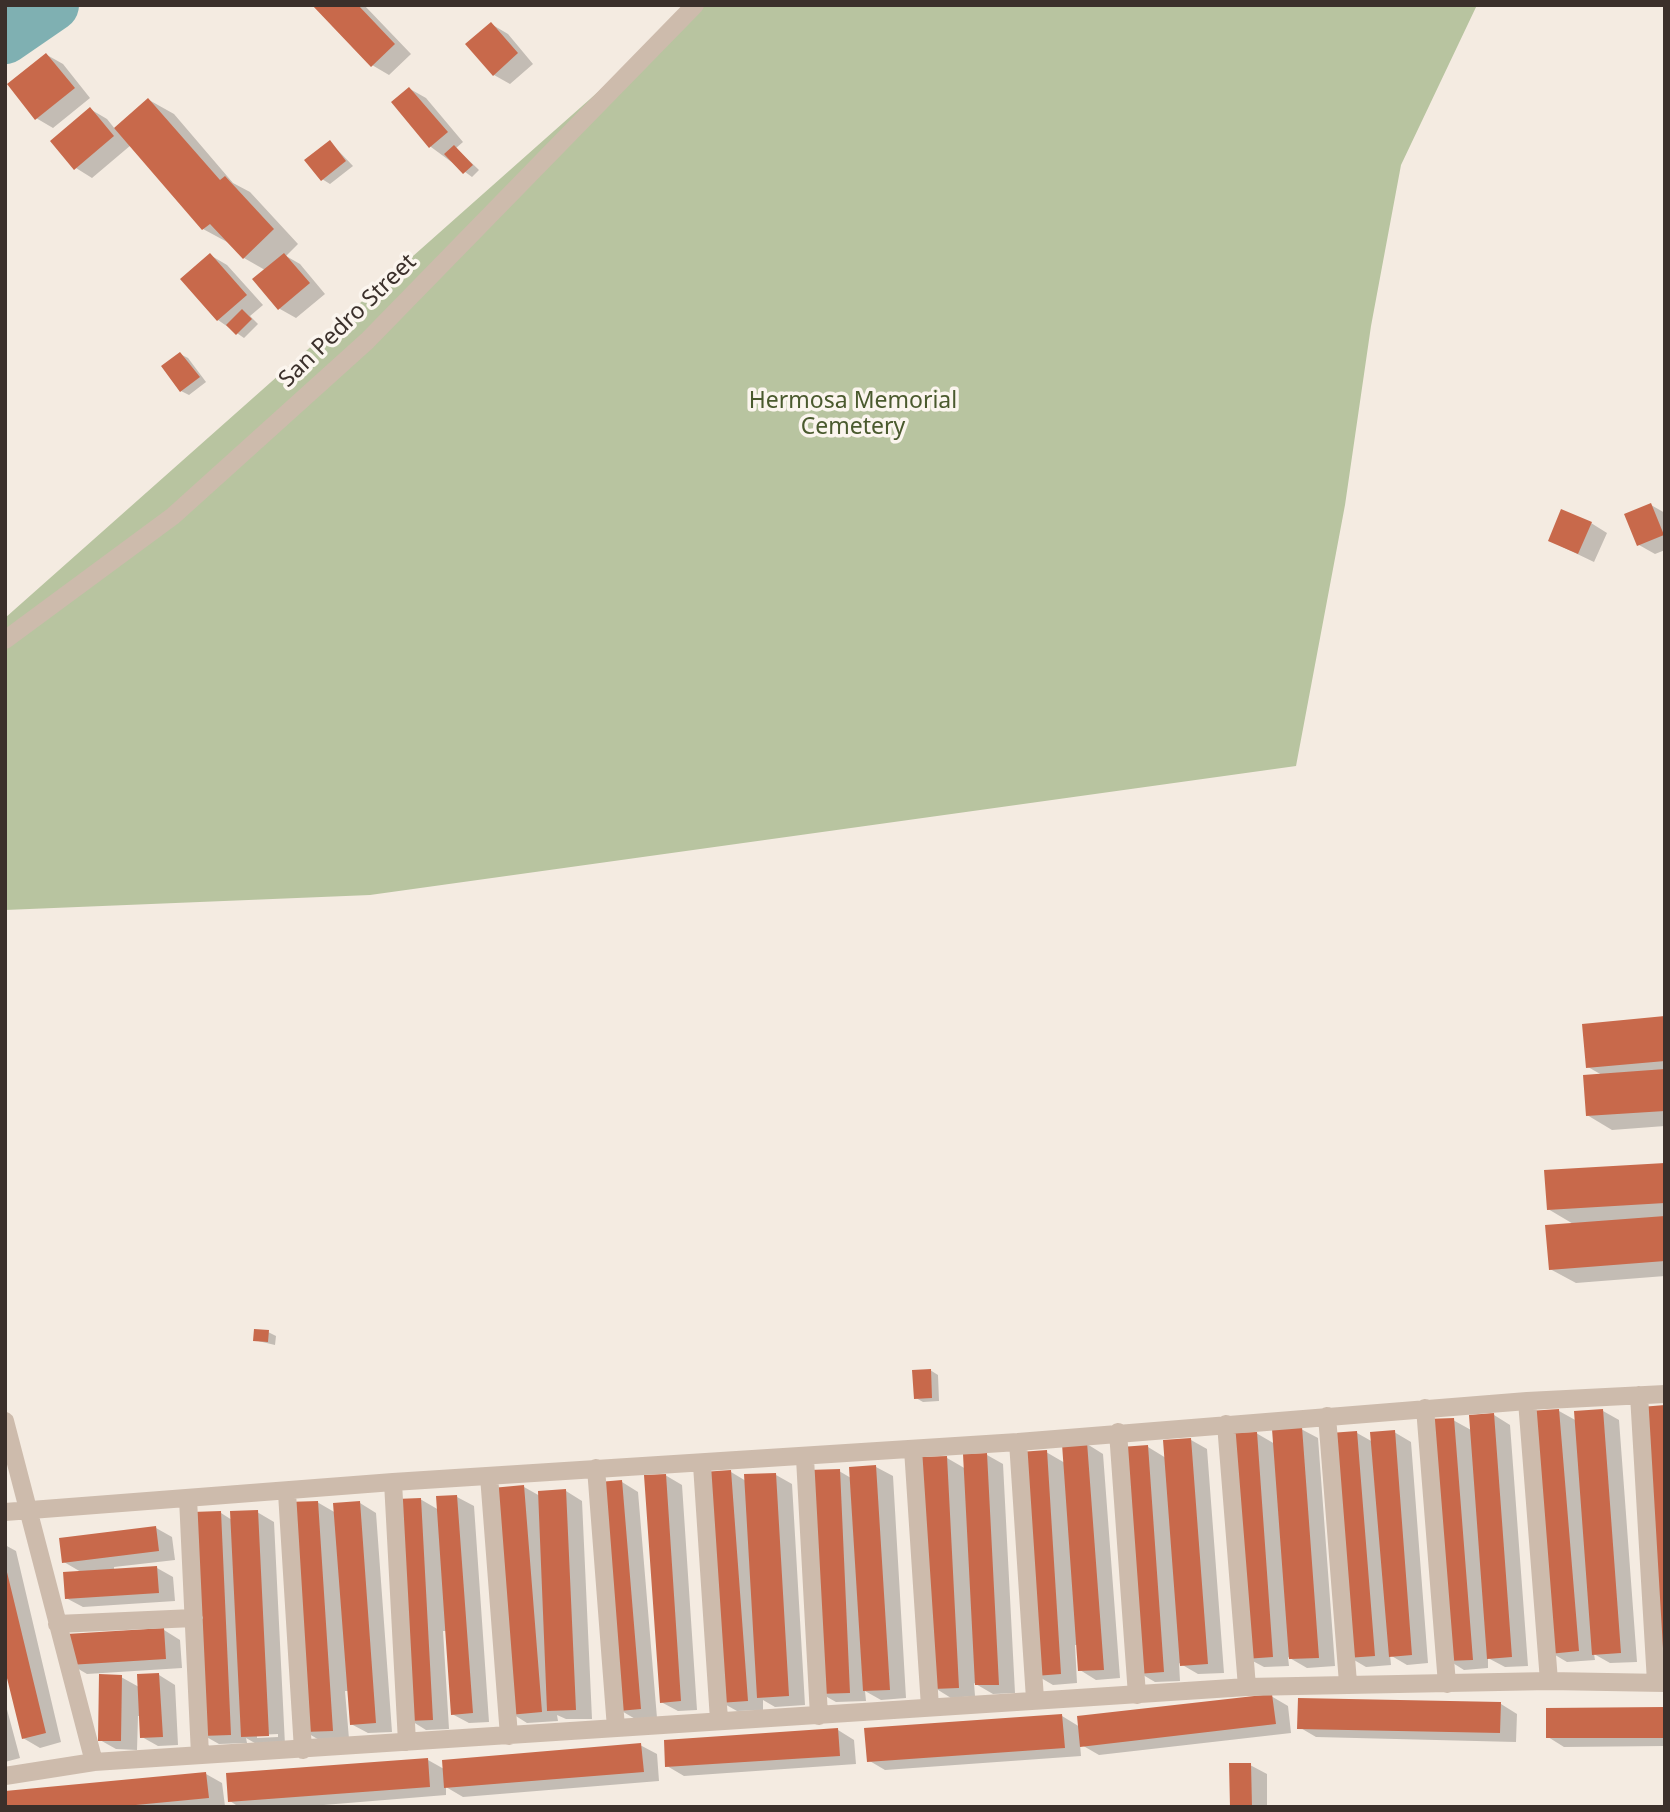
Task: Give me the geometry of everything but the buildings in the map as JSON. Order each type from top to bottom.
[{"type":"street","name":"San Pedro Street","points":[[5,640],[173,516],[367,341],[695,5]]},
{"type":"street","points":[[5,1513],[596,1468],[804,1458],[1425,1408],[1665,1394]]},
{"type":"street","points":[[5,1776],[94,1762],[1247,1687],[1549,1681],[1661,1683],[1639,1395]]},
{"type":"street","points":[[1527,1401],[1549,1681]]},
{"type":"street","points":[[1425,1408],[1447,1684]]},
{"type":"street","points":[[1327,1416],[1348,1683]]},
{"type":"street","points":[[5,1422],[94,1762]]},
{"type":"street","points":[[1226,1424],[1247,1687]]},
{"type":"street","points":[[1118,1432],[1137,1695]]},
{"type":"street","points":[[1018,1442],[1035,1699]]},
{"type":"street","points":[[913,1449],[930,1707]]},
{"type":"street","points":[[804,1458],[819,1716]]},
{"type":"street","points":[[702,1465],[719,1720]]},
{"type":"street","points":[[596,1468],[615,1728]]},
{"type":"street","points":[[489,1476],[509,1736]]},
{"type":"street","points":[[393,1482],[407,1742]]},
{"type":"street","points":[[287,1493],[303,1750]]},
{"type":"street","points":[[188,1499],[200,1755]]},
{"type":"street","points":[[57,1624],[194,1618]]},
{"type":"green space","name":"Hermosa Memorial Cemetery","points":[[696,5],[1477,5],[1401,165],[1371,326],[1345,505],[1296,766],[370,895],[5,910],[5,618]]},
{"type":"waterway","points":[[5,38],[53,5]]}]
